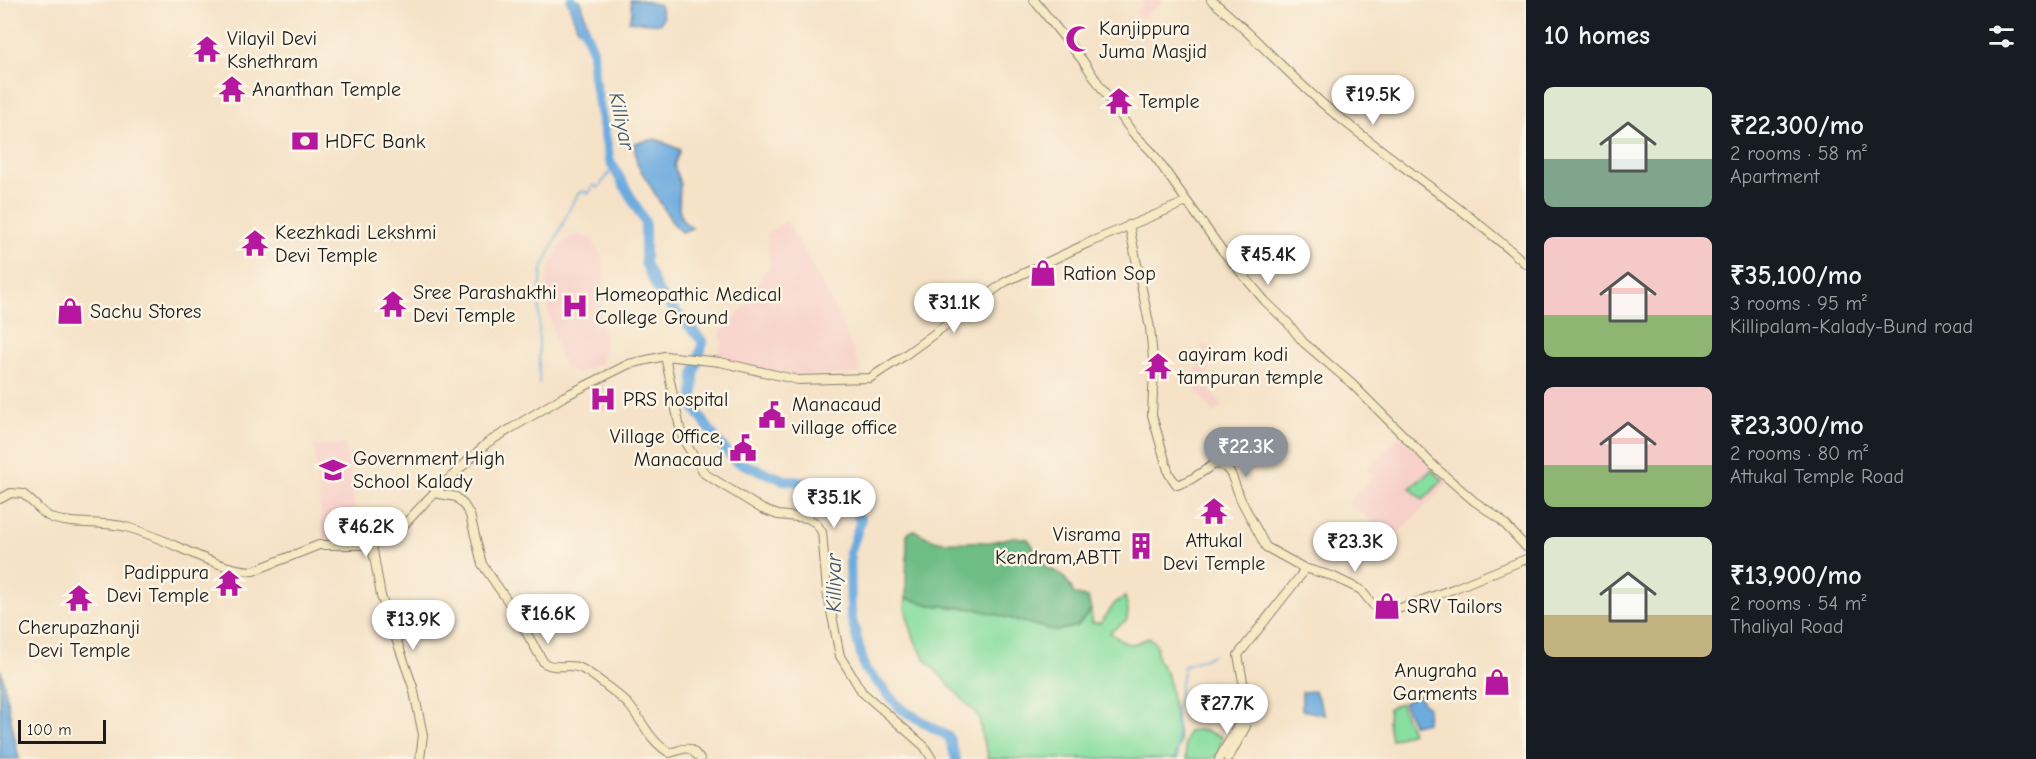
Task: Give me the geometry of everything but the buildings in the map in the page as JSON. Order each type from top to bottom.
[{"type":"street","points":[[1034,0],[1083,61],[1132,132],[1151,151],[1221,249],[1303,342],[1351,384],[1437,469],[1474,501],[1500,519],[1526,547]]},
{"type":"street","points":[[1211,0],[1336,114],[1448,200],[1526,264]]},
{"type":"street","points":[[0,499],[11,494],[23,494],[48,516],[124,526],[244,571],[253,572],[319,545],[372,545],[402,527],[487,443],[563,397],[630,364],[665,356],[711,361],[798,380],[870,378],[1005,282],[1129,225],[1186,202]]},
{"type":"street","points":[[1129,225],[1138,264],[1154,368],[1152,415],[1169,474],[1178,485],[1213,465],[1219,464],[1226,468],[1266,547],[1304,568],[1332,576],[1361,590],[1381,615],[1526,559]]},
{"type":"street","points":[[665,356],[684,441],[705,474],[762,509],[778,515],[807,518],[816,523],[822,532],[827,591],[840,656],[862,693],[924,746],[932,759]]},
{"type":"street","points":[[434,493],[456,497],[464,505],[470,515],[482,564],[544,663],[558,667],[579,667],[627,703],[652,740],[660,747],[670,753],[687,747],[692,749],[700,759]]},
{"type":"street","points":[[372,545],[381,596],[413,687],[423,735],[420,759]]},
{"type":"street","points":[[1228,759],[1245,731],[1245,692],[1238,655],[1301,575],[1304,568]]},
{"type":"street","points":[[1219,759],[1245,717]]},
{"type":"shaded area","points":[[1141,0],[1166,0],[1141,18],[1135,12],[1144,3]]},
{"type":"shaded area","points":[[787,220],[834,306],[862,372],[858,374],[795,376],[717,359],[722,341],[720,333],[747,304],[762,274],[770,268],[767,234]]},
{"type":"shaded area","name":"Homeopathic Medical College Ground","points":[[577,234],[593,239],[603,262],[604,342],[601,363],[577,374],[565,368],[558,352],[545,294],[548,272],[556,254],[564,241]]},
{"type":"shaded area","points":[[1202,345],[1213,347],[1206,385],[1223,406],[1214,413],[1194,387]]},
{"type":"shaded area","name":"PRS hospital","points":[[604,382],[613,409],[601,412],[593,388]]},
{"type":"shaded area","points":[[1400,435],[1450,481],[1392,539],[1348,502],[1374,477],[1367,468]]},
{"type":"shaded area","name":"Government High School Kalady","points":[[345,444],[360,537],[324,540],[314,446]]},
{"type":"green space","points":[[1432,470],[1443,480],[1423,500],[1410,488]]},
{"type":"green space","points":[[914,530],[928,538],[946,542],[988,542],[1013,537],[1028,539],[1047,568],[1064,578],[1074,594],[1088,598],[1091,610],[1077,626],[1056,631],[976,609],[931,605],[906,598],[907,534]]},
{"type":"green space","points":[[1125,597],[1128,610],[1127,620],[1110,632],[1124,642],[1133,644],[1149,637],[1156,644],[1158,660],[1168,676],[1180,742],[1177,759],[987,759],[988,754],[982,737],[979,717],[926,660],[916,643],[905,608],[906,598],[931,605],[976,609],[1056,631],[1077,626],[1091,610],[1092,623],[1101,623],[1115,603]]},
{"type":"green space","points":[[1400,703],[1412,732],[1391,740],[1388,721],[1389,708]]},
{"type":"green space","points":[[1204,730],[1222,737],[1218,755],[1211,759],[1186,759],[1185,743],[1188,732]]},
{"type":"water","points":[[567,0],[580,0],[588,26],[578,29]]},
{"type":"water","points":[[630,0],[641,0],[660,5],[663,17],[660,24],[629,21],[632,12]]},
{"type":"water","points":[[656,139],[680,150],[674,165],[680,184],[679,208],[682,220],[692,228],[682,232],[672,222],[637,164],[634,143]]},
{"type":"water","points":[[0,669],[2,675],[19,759],[0,759]]},
{"type":"water","points":[[1315,691],[1325,715],[1302,710],[1302,692]]},
{"type":"water","points":[[1418,695],[1428,707],[1427,722],[1414,725],[1403,703]]},
{"type":"waterway","name":"Killiyar","points":[[572,0],[593,50],[594,78],[610,161],[645,222],[645,263],[659,293],[703,342],[694,375],[693,406],[735,461],[784,480],[837,487],[861,520],[850,553],[851,616],[865,669],[901,709],[949,737],[956,759]]},
{"type":"waterway","points":[[539,384],[539,305],[542,269],[579,193],[584,191],[588,194],[594,185],[598,188],[614,167]]},
{"type":"waterway","points":[[1178,759],[1176,711],[1184,666],[1213,655]]},
{"type":"place","name":"Kanjippura Juma Masjid","points":[[1079,39]]},
{"type":"place","name":"Vilayil Devi Kshethram","points":[[207,49]]},
{"type":"place","name":"Ananthan Temple","points":[[232,89]]},
{"type":"place","name":"Temple","points":[[1119,101]]},
{"type":"place","name":"HDFC Bank","points":[[305,141]]},
{"type":"place","name":"Keezhkadi Lekshmi Devi Temple","points":[[255,243]]},
{"type":"place","name":"Ration Sop","points":[[1043,273]]},
{"type":"place","name":"Sree Parashakthi Devi Temple","points":[[393,304]]},
{"type":"place","name":"Homeopathic Medical College Ground","points":[[575,306]]},
{"type":"place","name":"Sachu Stores","points":[[70,311]]},
{"type":"place","name":"aayiram kodi tampuran temple","points":[[1158,366]]},
{"type":"place","name":"PRS hospital","points":[[603,399]]},
{"type":"place","name":"Manacaud village office","points":[[772,415]]},
{"type":"place","name":"Village Office, Manacaud","points":[[743,448]]},
{"type":"place","name":"Government High School Kalady","points":[[333,470]]},
{"type":"place","name":"Attukal Devi Temple","points":[[1214,511]]},
{"type":"place","name":"Visrama Kendram,ABTT","points":[[1141,546]]},
{"type":"place","name":"Padippura Devi Temple","points":[[229,583]]},
{"type":"place","name":"Cherupazhanji Devi Temple","points":[[79,598]]},
{"type":"place","name":"SRV Tailors","points":[[1387,606]]},
{"type":"place","name":"Anugraha Garments","points":[[1497,682]]}]
